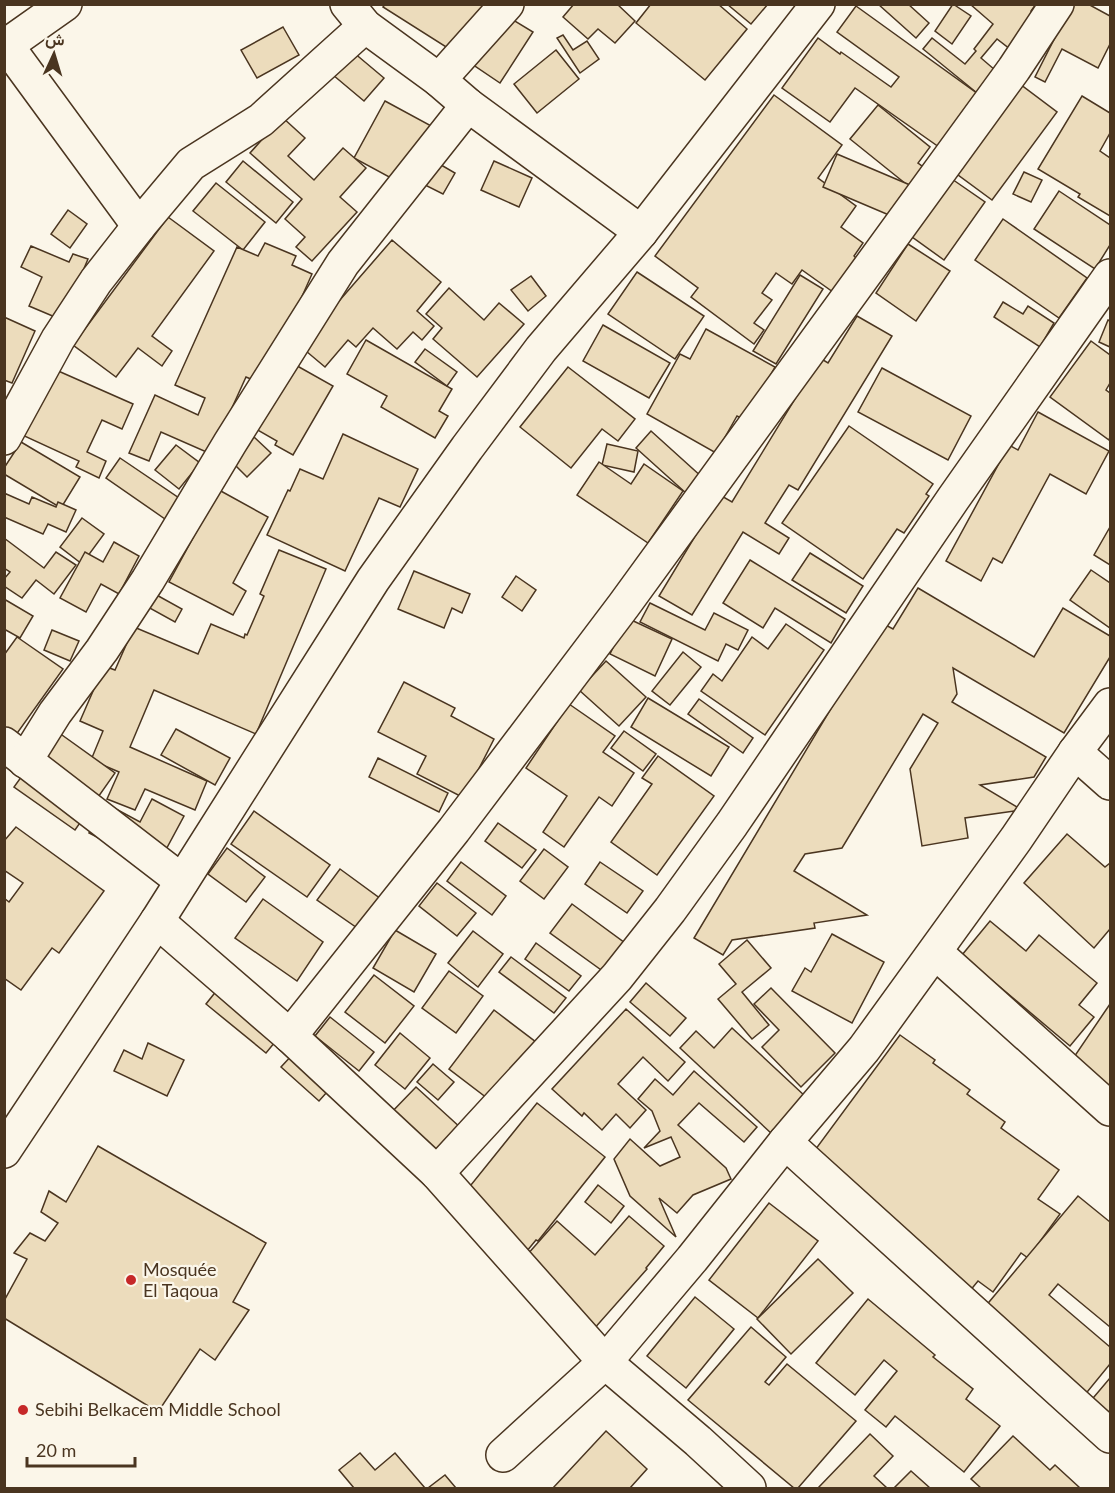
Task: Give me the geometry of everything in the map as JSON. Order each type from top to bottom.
[{"type":"street","points":[[65,4],[6,46],[139,225]]},
{"type":"street","points":[[440,80],[507,4]]},
{"type":"street","points":[[4,1151],[157,921],[373,580],[541,348],[641,232],[818,4]]},
{"type":"street","points":[[290,1036],[454,830],[624,605],[1014,69],[1057,4]]},
{"type":"street","points":[[4,438],[57,339],[96,280],[139,225],[191,165],[261,120],[356,15],[440,80],[468,105],[641,232]]},
{"type":"street","points":[[182,881],[15,752],[55,713],[102,650],[148,580],[236,433],[343,263],[468,105]]},
{"type":"street","points":[[436,1173],[610,986],[670,910],[1110,276]]},
{"type":"street","points":[[503,1455],[605,1362],[864,1049],[1110,705]]},
{"type":"street","points":[[1075,752],[1110,783]]},
{"type":"street","points":[[157,921],[290,1036],[436,1173],[605,1362],[698,1441],[748,1488]]},
{"type":"street","points":[[935,952],[1110,1109]]},
{"type":"street","points":[[785,1142],[1110,1436]]},
{"type":"building","points":[[385,4],[481,4],[484,6],[454,52],[383,7]]},
{"type":"building","points":[[574,4],[617,4],[635,21],[615,43],[598,29],[588,39],[563,17]]},
{"type":"building","points":[[651,4],[718,4],[747,29],[705,80],[636,23]]},
{"type":"building","points":[[727,4],[768,4],[751,24]]},
{"type":"building","points":[[878,4],[908,4],[929,23],[916,38]]},
{"type":"building","points":[[953,4],[971,16],[952,44],[935,31]]},
{"type":"building","points":[[970,4],[1036,4],[1031,11],[1046,22],[1019,56],[997,39],[981,58],[995,70],[977,93],[923,49],[932,38],[965,64],[993,24]]},
{"type":"building","points":[[1072,4],[1088,4],[1110,16],[1110,44],[1098,68],[1062,49],[1045,82],[1035,77]]},
{"type":"building","points":[[856,6],[978,94],[939,147],[855,88],[830,122],[782,88],[818,38],[891,87],[899,77],[837,32]]},
{"type":"building","points":[[505,15],[533,32],[500,83],[469,62]]},
{"type":"building","points":[[283,27],[299,55],[257,78],[241,50]]},
{"type":"building","points":[[563,35],[573,50],[587,41],[599,59],[580,73],[557,38]]},
{"type":"building","points":[[556,50],[579,79],[537,113],[514,84]]},
{"type":"building","points":[[353,52],[384,78],[364,101],[333,75]]},
{"type":"building","points":[[1016,81],[1057,112],[992,200],[950,169]]},
{"type":"building","points":[[774,95],[842,145],[818,178],[856,206],[841,227],[863,243],[854,256],[857,259],[833,292],[802,270],[792,284],[776,273],[762,293],[772,300],[754,323],[764,330],[754,344],[691,297],[698,288],[655,256]]},
{"type":"building","points":[[1082,96],[1110,113],[1110,133],[1100,151],[1110,158],[1110,216],[1078,197],[1080,194],[1038,169]]},
{"type":"building","points":[[385,101],[435,128],[404,185],[354,158]]},
{"type":"building","points":[[878,105],[930,147],[918,163],[926,169],[911,188],[850,139]]},
{"type":"building","points":[[282,117],[305,138],[288,156],[314,180],[343,148],[366,168],[340,197],[357,212],[312,261],[296,247],[305,237],[285,219],[302,199],[250,153]]},
{"type":"building","points":[[837,154],[910,185],[896,218],[823,187]]},
{"type":"building","points":[[243,161],[293,202],[276,223],[226,182]]},
{"type":"building","points":[[494,161],[532,178],[519,207],[481,190]]},
{"type":"building","points":[[436,162],[455,173],[443,194],[423,184]]},
{"type":"building","points":[[1024,172],[1042,180],[1031,202],[1013,194]]},
{"type":"building","points":[[949,177],[985,202],[944,260],[908,234]]},
{"type":"building","points":[[216,183],[265,222],[243,250],[193,211]]},
{"type":"building","points":[[1059,191],[1110,225],[1110,245],[1095,269],[1034,229]]},
{"type":"building","points":[[68,210],[87,224],[70,248],[51,234]]},
{"type":"building","points":[[168,217],[214,251],[152,336],[172,351],[162,366],[138,348],[116,377],[73,345]]},
{"type":"building","points":[[1003,219],[1087,278],[1059,318],[975,260]]},
{"type":"building","points":[[392,240],[441,282],[417,311],[434,326],[422,340],[413,332],[397,349],[373,328],[356,347],[348,340],[325,367],[300,346]]},
{"type":"building","points":[[265,243],[296,256],[292,265],[312,274],[263,384],[246,377],[211,454],[161,432],[149,461],[129,453],[155,395],[198,415],[205,398],[175,385],[237,247],[258,256]]},
{"type":"building","points":[[908,244],[950,271],[916,321],[876,293]]},
{"type":"building","points":[[31,246],[69,262],[73,254],[88,259],[62,320],[29,306],[42,277],[21,267]]},
{"type":"building","points":[[637,272],[704,316],[675,359],[608,314]]},
{"type":"building","points":[[800,275],[823,289],[776,364],[753,351]]},
{"type":"building","points":[[531,276],[546,296],[528,311],[511,290]]},
{"type":"building","points":[[449,288],[484,320],[499,303],[524,324],[477,377],[433,339],[442,328],[426,314]]},
{"type":"building","points":[[1003,302],[1023,314],[1028,306],[1054,323],[1040,347],[994,317]]},
{"type":"building","points":[[857,316],[892,336],[798,490],[789,485],[765,523],[789,538],[779,554],[743,532],[692,615],[659,596],[720,495],[732,502],[820,358],[828,363]]},
{"type":"building","points":[[4,317],[35,331],[12,383],[4,380]]},
{"type":"building","points":[[1108,320],[1110,321],[1110,347],[1099,342]]},
{"type":"building","points":[[603,325],[670,363],[649,398],[583,361]]},
{"type":"building","points":[[706,329],[775,367],[745,420],[737,416],[716,453],[647,414],[680,354],[690,359]]},
{"type":"building","points":[[366,340],[452,389],[439,411],[448,416],[435,438],[381,407],[387,396],[347,374]]},
{"type":"building","points":[[1091,341],[1110,355],[1110,383],[1106,390],[1110,393],[1109,440],[1050,397]]},
{"type":"building","points":[[425,349],[457,372],[447,386],[415,362]]},
{"type":"building","points":[[292,363],[333,386],[293,455],[275,445],[277,441],[254,428]]},
{"type":"building","points":[[568,367],[635,419],[618,441],[602,429],[571,468],[520,427]]},
{"type":"building","points":[[882,368],[971,416],[948,460],[858,412]]},
{"type":"building","points":[[56,370],[133,404],[122,429],[102,420],[87,452],[106,461],[99,478],[76,467],[79,461],[20,434]]},
{"type":"building","points":[[1038,412],[1109,451],[1086,494],[1050,474],[1002,563],[993,558],[981,581],[946,561],[1009,445],[1018,450]]},
{"type":"building","points":[[849,426],[933,484],[926,494],[929,496],[904,533],[897,529],[863,579],[782,523]]},
{"type":"building","points":[[651,431],[703,478],[687,494],[636,448]]},
{"type":"building","points":[[343,434],[418,469],[400,507],[379,498],[345,571],[267,535],[300,469],[323,479]]},
{"type":"building","points":[[254,437],[271,453],[247,477],[230,460]]},
{"type":"building","points":[[21,442],[80,477],[61,508],[4,474],[4,468]]},
{"type":"building","points":[[607,444],[638,451],[634,472],[602,465]]},
{"type":"building","points":[[176,445],[200,463],[179,489],[155,470]]},
{"type":"building","points":[[120,458],[179,498],[165,519],[106,478]]},
{"type":"building","points":[[599,462],[631,484],[644,464],[683,491],[648,543],[577,495]]},
{"type":"building","points":[[219,490],[268,517],[233,583],[246,591],[233,615],[169,582]]},
{"type":"building","points":[[4,493],[29,504],[32,497],[56,507],[58,502],[76,510],[66,532],[48,524],[43,534],[4,517]]},
{"type":"building","points":[[82,518],[104,534],[82,564],[60,547]]},
{"type":"building","points":[[1110,527],[1110,565],[1094,555]]},
{"type":"building","points":[[4,538],[44,568],[56,552],[76,565],[54,594],[36,580],[22,598],[4,586],[4,579],[10,572],[4,568]]},
{"type":"building","points":[[114,542],[139,556],[119,594],[101,584],[86,612],[60,598],[85,552],[103,562]]},
{"type":"building","points":[[279,550],[326,569],[256,734],[154,690],[130,747],[207,781],[195,810],[145,789],[135,810],[107,799],[119,772],[91,760],[103,731],[80,721],[104,666],[115,670],[134,627],[198,654],[211,624],[244,638],[264,596],[260,594]]},
{"type":"building","points":[[810,553],[863,586],[846,613],[792,580]]},
{"type":"building","points":[[750,560],[845,619],[831,643],[775,608],[763,628],[723,603]]},
{"type":"building","points":[[1091,570],[1110,583],[1110,628],[1070,600]]},
{"type":"building","points":[[414,571],[470,594],[462,613],[452,608],[444,628],[398,609]]},
{"type":"building","points":[[516,576],[536,590],[522,611],[502,597]]},
{"type":"building","points":[[918,588],[1034,657],[1063,608],[1110,636],[1110,657],[1064,733],[953,668],[957,694],[952,702],[1046,757],[1034,777],[980,785],[1022,810],[965,818],[968,838],[922,846],[910,769],[938,723],[923,714],[842,848],[805,854],[794,871],[867,915],[814,923],[815,928],[732,940],[723,955],[694,938],[882,623],[893,629]]},
{"type":"building","points":[[153,593],[182,609],[175,622],[146,606]]},
{"type":"building","points":[[4,599],[33,616],[20,638],[4,629]]},
{"type":"building","points":[[650,603],[705,630],[714,613],[748,630],[738,650],[726,644],[718,661],[640,622]]},
{"type":"building","points":[[627,618],[672,639],[655,676],[610,654]]},
{"type":"building","points":[[786,624],[824,650],[765,735],[701,691],[713,674],[722,681],[752,637],[768,649]]},
{"type":"building","points":[[52,630],[79,641],[70,661],[44,650]]},
{"type":"building","points":[[17,637],[63,669],[8,746],[4,743],[4,655]]},
{"type":"building","points":[[683,652],[701,667],[670,705],[652,691]]},
{"type":"building","points":[[606,661],[646,697],[619,726],[579,690]]},
{"type":"building","points":[[404,682],[455,708],[451,716],[494,739],[464,798],[417,774],[426,756],[378,732]]},
{"type":"building","points":[[648,698],[729,747],[711,776],[631,727]]},
{"type":"building","points":[[699,699],[753,738],[743,753],[688,714]]},
{"type":"building","points":[[569,704],[615,736],[603,752],[634,773],[612,806],[599,797],[564,847],[543,832],[567,796],[526,768]]},
{"type":"building","points":[[176,729],[230,758],[215,785],[161,755]]},
{"type":"building","points":[[55,730],[115,773],[75,830],[14,787]]},
{"type":"building","points":[[624,731],[656,754],[643,771],[611,748]]},
{"type":"building","points":[[658,756],[714,796],[657,875],[611,842],[652,784],[642,778]]},
{"type":"building","points":[[378,758],[448,793],[439,812],[369,777]]},
{"type":"building","points":[[152,799],[184,816],[156,868],[89,833],[105,803],[140,822]]},
{"type":"building","points":[[254,811],[330,865],[307,897],[231,844]]},
{"type":"building","points":[[498,823],[536,850],[522,868],[485,841]]},
{"type":"building","points":[[16,827],[104,891],[59,953],[52,948],[21,990],[4,978],[4,898],[9,902],[23,883],[4,870],[4,841]]},
{"type":"building","points":[[1067,834],[1105,867],[1110,863],[1110,929],[1094,948],[1024,883]]},
{"type":"building","points":[[227,848],[265,877],[246,902],[208,874]]},
{"type":"building","points":[[544,849],[568,867],[544,899],[520,881]]},
{"type":"building","points":[[461,862],[506,896],[492,915],[447,881]]},
{"type":"building","points":[[600,862],[643,891],[627,913],[585,884]]},
{"type":"building","points":[[340,869],[385,902],[363,932],[317,900]]},
{"type":"building","points":[[437,883],[476,913],[457,936],[419,906]]},
{"type":"building","points":[[263,899],[323,942],[297,981],[235,938]]},
{"type":"building","points":[[572,904],[625,943],[604,972],[550,933]]},
{"type":"building","points":[[990,921],[1026,951],[1039,935],[1097,983],[1079,1005],[1094,1017],[1070,1046],[962,955]]},
{"type":"building","points":[[395,930],[436,954],[414,992],[373,968]]},
{"type":"building","points":[[473,931],[503,954],[478,987],[448,963]]},
{"type":"building","points":[[832,934],[884,962],[852,1023],[792,991],[805,968],[811,972]]},
{"type":"building","points":[[747,940],[771,968],[742,992],[769,1025],[752,1039],[718,999],[736,984],[719,964]]},
{"type":"building","points":[[536,943],[581,976],[569,991],[525,959]]},
{"type":"building","points":[[511,957],[566,998],[554,1013],[499,972]]},
{"type":"building","points":[[449,971],[483,996],[456,1033],[422,1008]]},
{"type":"building","points":[[229,975],[289,1025],[266,1053],[206,1004]]},
{"type":"building","points":[[374,975],[414,1006],[385,1043],[345,1012]]},
{"type":"building","points":[[646,983],[686,1018],[670,1036],[630,1002]]},
{"type":"building","points":[[771,988],[835,1053],[801,1087],[762,1047],[779,1030],[754,1004]]},
{"type":"building","points":[[1110,1004],[1110,1086],[1072,1060]]},
{"type":"building","points":[[626,1009],[685,1062],[668,1081],[643,1057],[618,1084],[646,1110],[630,1128],[616,1114],[602,1130],[584,1113],[582,1116],[552,1089]]},
{"type":"building","points":[[494,1010],[549,1052],[504,1111],[449,1069]]},
{"type":"building","points":[[330,1017],[374,1052],[359,1071],[315,1036]]},
{"type":"building","points":[[732,1028],[806,1097],[772,1134],[680,1048],[696,1031],[714,1048]]},
{"type":"building","points":[[400,1033],[430,1058],[405,1089],[375,1065]]},
{"type":"building","points":[[900,1035],[935,1060],[933,1063],[970,1090],[967,1094],[1005,1122],[1001,1128],[1059,1170],[1038,1199],[1060,1214],[1028,1258],[1021,1253],[993,1292],[978,1281],[969,1292],[801,1169]]},
{"type":"building","points":[[307,1039],[344,1073],[319,1101],[281,1067]]},
{"type":"building","points":[[148,1043],[184,1060],[167,1096],[114,1071],[124,1050],[142,1059]]},
{"type":"building","points":[[433,1064],[454,1082],[438,1100],[417,1082]]},
{"type":"building","points":[[694,1071],[757,1127],[744,1142],[699,1103],[678,1125],[726,1168],[731,1179],[693,1195],[677,1213],[659,1198],[676,1237],[630,1196],[614,1159],[630,1139],[660,1166],[680,1157],[671,1137],[644,1148],[660,1131],[652,1111],[638,1099],[655,1079],[673,1095]]},
{"type":"building","points":[[416,1087],[462,1129],[434,1160],[387,1117]]},
{"type":"building","points":[[537,1103],[605,1157],[538,1241],[536,1240],[522,1257],[454,1206]]},
{"type":"building","name":"Mosquée El Taqoua","points":[[98,1146],[266,1243],[233,1302],[249,1310],[215,1360],[200,1349],[158,1412],[4,1318],[4,1301],[27,1259],[14,1253],[30,1233],[45,1241],[58,1223],[41,1212],[49,1191],[66,1202]]},
{"type":"building","points":[[598,1185],[624,1206],[611,1223],[585,1202]]},
{"type":"building","points":[[1078,1196],[1110,1222],[1110,1327],[1058,1284],[1049,1295],[1110,1347],[1110,1364],[1079,1402],[979,1314]]},
{"type":"building","points":[[769,1203],[818,1241],[758,1318],[709,1280]]},
{"type":"building","points":[[629,1216],[664,1246],[647,1269],[593,1330],[519,1264],[557,1221],[595,1255]]},
{"type":"building","points":[[818,1259],[853,1293],[791,1354],[757,1319]]},
{"type":"building","points":[[695,1297],[734,1329],[686,1388],[647,1356]]},
{"type":"building","points":[[868,1299],[973,1389],[966,1399],[1000,1426],[964,1472],[895,1416],[886,1427],[865,1410],[897,1371],[884,1360],[855,1395],[816,1363]]},
{"type":"building","points":[[751,1327],[786,1357],[765,1382],[769,1385],[787,1364],[856,1421],[798,1488],[794,1488],[688,1400]]},
{"type":"building","points":[[1110,1378],[1110,1433],[1083,1410]]},
{"type":"building","points":[[606,1431],[647,1469],[630,1488],[553,1488]]},
{"type":"building","points":[[870,1434],[893,1456],[874,1476],[887,1488],[818,1488]]},
{"type":"building","points":[[1013,1436],[1050,1470],[1055,1465],[1080,1488],[981,1488],[971,1479]]},
{"type":"building","points":[[360,1453],[375,1470],[395,1453],[425,1488],[354,1488],[339,1470]]},
{"type":"building","points":[[911,1471],[930,1488],[894,1488]]},
{"type":"building","points":[[445,1475],[456,1488],[428,1488]]},
{"type":"place","name":"Mosquée El Taqoua","points":[[131,1280]]},
{"type":"place","name":"Sebihi Belkacem Middle School","points":[[23,1410]]}]
